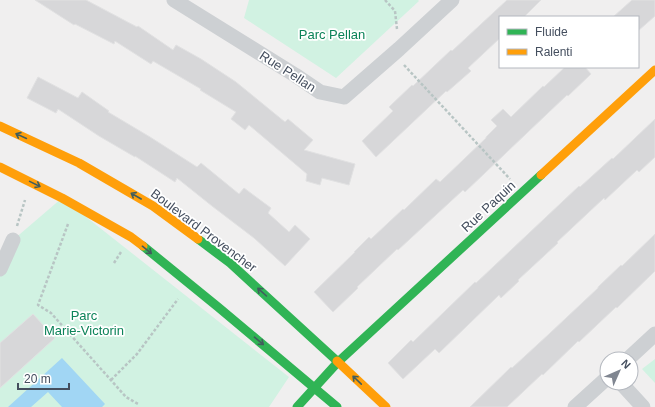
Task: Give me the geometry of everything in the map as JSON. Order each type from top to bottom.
[{"type":"street","name":"Rue Pellan","points":[[174,0],[295,74],[320,92],[344,97],[452,0]]},
{"type":"street","name":"Rue Paquin","points":[[297,407],[338,362],[655,70]]},
{"type":"street","name":"Boulevard Provencher","points":[[0,126],[79,163],[153,206],[230,263],[386,407]]},
{"type":"street","points":[[0,167],[75,205],[131,237],[189,283],[337,407]]},
{"type":"street","points":[[0,269],[13,240]]},
{"type":"street","points":[[637,351],[655,334]]},
{"type":"street","points":[[575,407],[599,385]]},
{"type":"street","points":[[628,391],[643,407]]},
{"type":"path","points":[[385,0],[395,11],[399,49],[404,65],[522,192]]},
{"type":"path","points":[[13,240],[31,182]]},
{"type":"path","points":[[75,205],[38,305],[51,313],[126,397],[138,404]]},
{"type":"path","points":[[111,380],[138,354],[189,283]]},
{"type":"green space","name":"Parc Pellan","points":[[249,0],[419,1],[336,78],[244,18]]},
{"type":"green space","name":"Parc Marie-Victorin","points":[[62,198],[289,377],[269,407],[0,407],[0,269],[13,240]]},
{"type":"green space","points":[[655,359],[655,383],[642,369]]},
{"type":"water","points":[[62,358],[105,404],[102,407],[62,407],[48,392],[31,407],[8,407]]},
{"type":"building","points":[[35,0],[86,0],[137,27],[138,26],[173,50],[176,45],[201,59],[236,82],[285,122],[288,119],[313,140],[304,150],[355,164],[349,185],[322,178],[320,185],[306,181],[307,174],[249,125],[245,130],[231,119],[236,112],[200,90],[201,89],[153,61],[151,64],[115,41],[114,44],[75,24],[74,25]]},
{"type":"building","points":[[507,0],[541,0],[525,16],[499,16],[499,39],[468,68],[471,71],[447,92],[446,91],[376,157],[362,141],[393,111],[389,107],[451,50],[452,51]]},
{"type":"building","points":[[632,0],[655,0],[655,16],[639,30],[639,16],[614,16]]},
{"type":"building","points":[[564,68],[586,68],[591,74],[465,192],[463,190],[398,250],[397,249],[333,312],[314,292],[369,237],[371,239],[436,179],[440,182],[486,138],[497,126],[491,120],[503,109],[511,117],[543,86],[544,87]]},
{"type":"building","points":[[38,77],[78,98],[82,92],[109,111],[108,112],[197,167],[201,163],[239,194],[244,188],[271,208],[268,213],[289,232],[295,225],[310,239],[285,266],[254,238],[177,178],[175,182],[135,156],[99,136],[58,109],[56,113],[27,98]]},
{"type":"building","points":[[655,119],[655,157],[639,172],[637,170],[605,200],[604,198],[501,298],[499,295],[439,353],[435,349],[403,379],[388,363],[411,340],[413,342],[475,282],[476,283],[579,186],[580,187],[612,158],[613,159]]},
{"type":"building","points":[[655,234],[655,271],[617,308],[616,307],[579,342],[578,341],[507,407],[470,407],[511,367],[512,368],[549,334]]},
{"type":"building","points":[[33,314],[55,338],[0,388],[0,343]]},
{"type":"traffic: fast","points":[[297,407],[338,362],[541,175]]},
{"type":"traffic: fast","points":[[198,239],[230,263],[337,361]]},
{"type":"traffic: fast","points":[[143,246],[337,407]]},
{"type":"traffic: slow","points":[[541,175],[655,70]]},
{"type":"traffic: slow","points":[[0,126],[79,163],[153,206],[198,239]]},
{"type":"traffic: slow","points":[[0,167],[62,198],[131,237],[143,246]]},
{"type":"traffic: slow","points":[[337,361],[386,407]]}]
